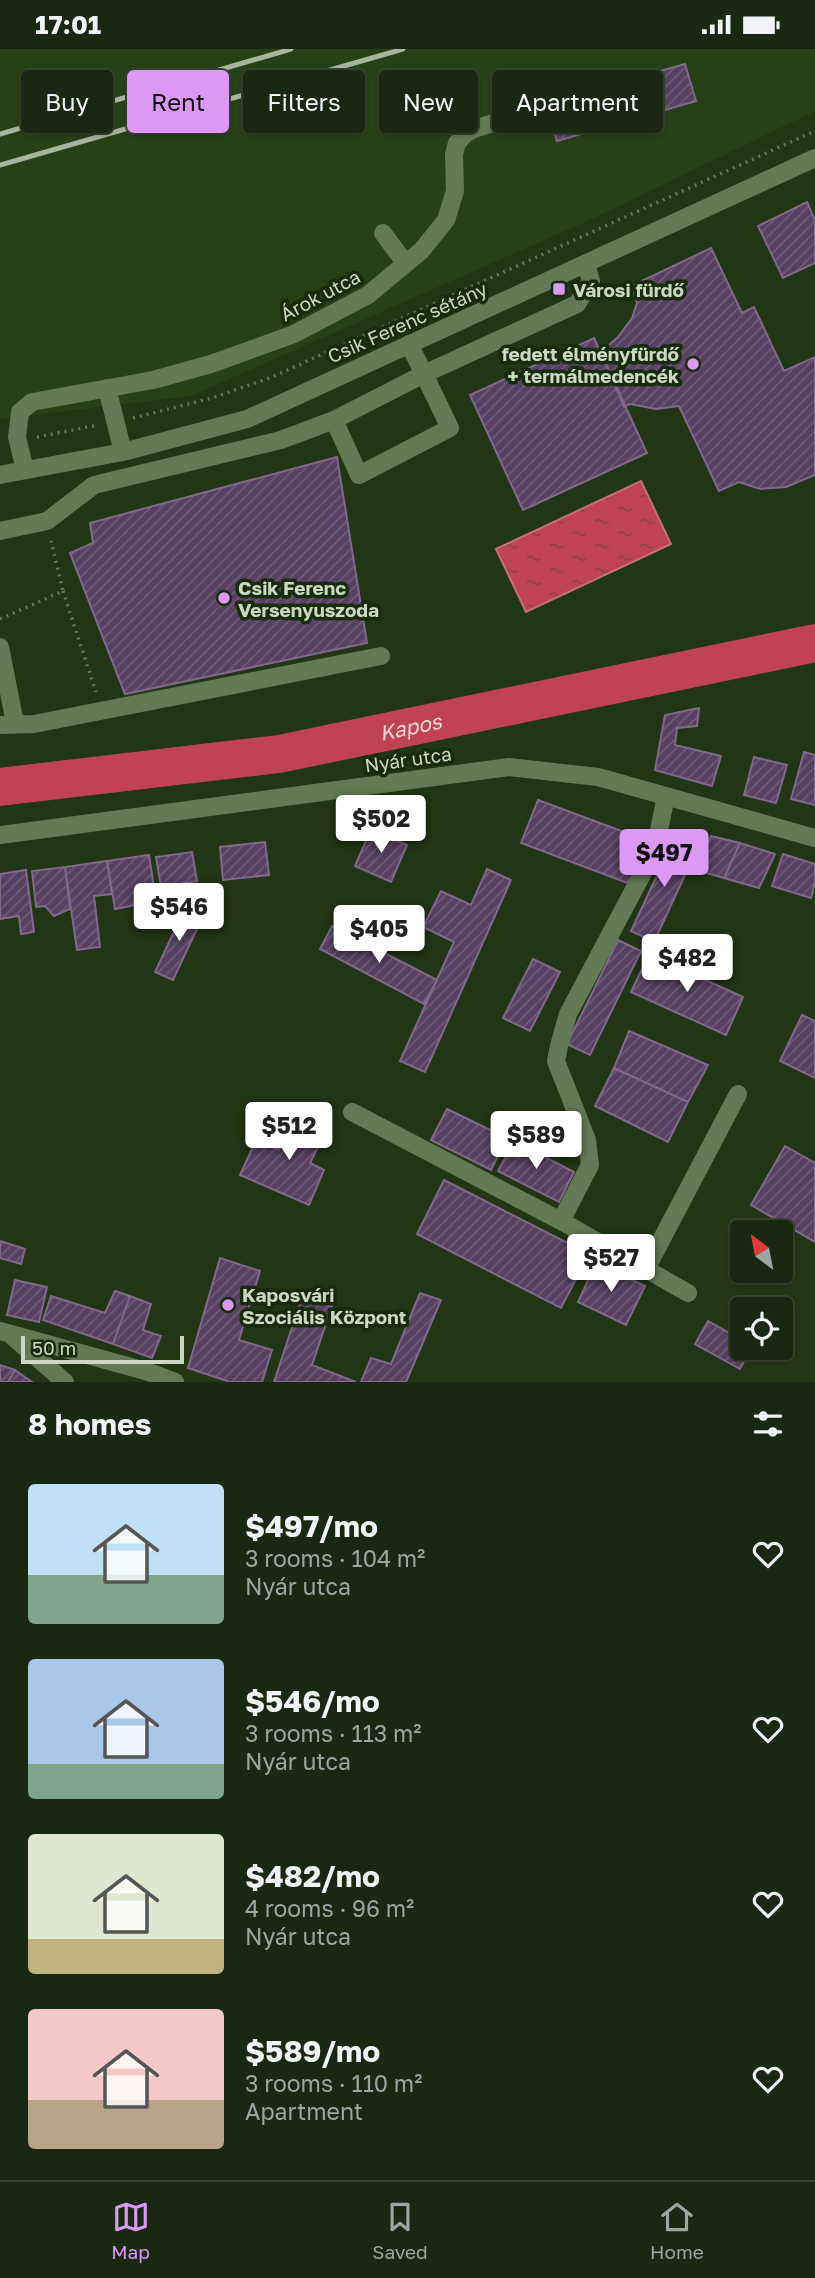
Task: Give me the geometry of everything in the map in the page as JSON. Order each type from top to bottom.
[{"type":"street","name":"Árok utca","points":[[25,470],[17,437],[20,412],[32,402],[153,380],[211,364],[294,334],[368,295],[422,250],[446,220],[455,191],[454,154],[457,143],[465,134],[492,123]]},
{"type":"street","name":"Csik Ferenc sétány","points":[[0,475],[122,452],[247,419],[815,158]]},
{"type":"street","points":[[383,233],[405,263]]},
{"type":"street","points":[[0,531],[47,521],[94,485],[281,440],[334,420],[425,374],[577,304],[591,281],[586,264]]},
{"type":"street","points":[[334,420],[359,475],[450,428],[409,344]]},
{"type":"street","points":[[107,388],[122,452]]},
{"type":"street","points":[[0,646],[8,724],[34,724],[381,656]]},
{"type":"street","name":"Nyár utca","points":[[0,835],[509,767],[598,778],[815,838]]},
{"type":"street","points":[[561,1221],[590,1165],[587,1140],[556,1061],[559,1046],[579,992],[656,850],[666,796]]},
{"type":"street","points":[[646,1269],[738,1094]]},
{"type":"street","points":[[352,1112],[561,1221],[688,1293]]},
{"type":"street","points":[[4,1331],[65,1382]]},
{"type":"street","points":[[4,1331],[175,1382]]},
{"type":"path","points":[[28,438],[115,422],[212,398],[272,377],[815,131]]},
{"type":"path","points":[[47,521],[63,591],[103,711]]},
{"type":"path","points":[[0,619],[63,591]]},
{"type":"shaded area","points":[[0,49],[815,49],[815,111],[590,220],[191,396],[0,419]]},
{"type":"water","points":[[641,481],[671,544],[526,612],[496,549]]},
{"type":"building","points":[[685,64],[696,101],[663,110],[663,70]]},
{"type":"building","points":[[555,133],[585,133],[557,141]]},
{"type":"building","points":[[807,202],[815,220],[815,263],[783,278],[758,226]]},
{"type":"building","name":"fedett élményfürdő + termálmedencék","points":[[711,248],[742,313],[754,307],[784,371],[815,357],[815,475],[786,487],[760,489],[739,482],[719,491],[679,406],[656,409],[630,404],[624,407],[601,352],[618,337],[632,318],[637,303],[631,286]]},
{"type":"building","points":[[594,338],[647,453],[523,510],[470,395]]},
{"type":"building","name":"Csik Ferenc Versenyuszoda","points":[[337,457],[367,643],[125,694],[70,553],[93,543],[90,523]]},
{"type":"building","points":[[699,708],[697,726],[677,728],[675,745],[721,756],[712,786],[655,770],[665,715]]},
{"type":"building","points":[[804,752],[815,755],[815,805],[791,799]]},
{"type":"building","points":[[754,757],[787,765],[776,803],[744,795]]},
{"type":"building","points":[[538,800],[646,840],[630,884],[521,843]]},
{"type":"building","points":[[371,829],[407,845],[391,882],[355,866]]},
{"type":"building","points":[[711,836],[740,843],[724,878],[696,870]]},
{"type":"building","points":[[675,837],[698,847],[654,942],[631,931]]},
{"type":"building","points":[[265,842],[269,875],[223,880],[220,847]]},
{"type":"building","points":[[740,843],[775,854],[759,888],[724,878]]},
{"type":"building","points":[[192,852],[197,881],[161,887],[156,857]]},
{"type":"building","points":[[783,854],[815,864],[815,882],[811,898],[772,886]]},
{"type":"building","points":[[149,855],[156,901],[115,909],[107,861]]},
{"type":"building","points":[[107,861],[112,894],[94,896],[100,947],[77,950],[65,867]]},
{"type":"building","points":[[65,867],[70,909],[54,916],[45,906],[36,907],[32,871]]},
{"type":"building","points":[[487,869],[511,880],[425,1072],[400,1061],[454,942],[423,927],[441,891],[471,905]]},
{"type":"building","points":[[26,870],[34,932],[21,934],[19,916],[0,919],[0,874]]},
{"type":"building","points":[[186,906],[204,914],[173,980],[155,972]]},
{"type":"building","points":[[332,926],[437,980],[424,1004],[320,949]]},
{"type":"building","points":[[618,940],[641,951],[590,1055],[567,1044]]},
{"type":"building","points":[[649,954],[743,997],[726,1035],[631,992]]},
{"type":"building","points":[[533,959],[560,972],[530,1031],[503,1018]]},
{"type":"building","points":[[802,1015],[815,1021],[815,1078],[780,1061]]},
{"type":"building","points":[[629,1031],[708,1065],[688,1102],[614,1068]]},
{"type":"building","points":[[614,1068],[688,1102],[668,1142],[595,1106]]},
{"type":"building","points":[[447,1109],[507,1138],[491,1170],[431,1140]]},
{"type":"building","points":[[297,1115],[327,1130],[310,1163],[324,1170],[309,1205],[240,1175],[256,1140],[279,1150]]},
{"type":"building","points":[[514,1141],[574,1172],[559,1202],[498,1171]]},
{"type":"building","points":[[785,1146],[815,1163],[815,1242],[793,1229],[793,1220],[777,1220],[751,1205]]},
{"type":"building","points":[[444,1180],[589,1254],[561,1308],[417,1234]]},
{"type":"building","points":[[0,1241],[25,1249],[21,1264],[0,1258]]},
{"type":"building","name":"Kaposvári Szociális Központ","points":[[220,1258],[260,1271],[239,1340],[272,1350],[262,1382],[230,1382],[188,1368]]},
{"type":"building","points":[[596,1263],[645,1286],[626,1325],[578,1302]]},
{"type":"building","points":[[15,1280],[47,1287],[39,1322],[7,1315]]},
{"type":"building","points":[[115,1291],[130,1296],[113,1344],[43,1320],[51,1296],[105,1313]]},
{"type":"building","points":[[420,1293],[441,1300],[406,1382],[361,1382],[371,1358],[391,1364]]},
{"type":"building","points":[[130,1296],[151,1304],[143,1330],[161,1336],[152,1358],[113,1344]]},
{"type":"building","points":[[302,1297],[332,1306],[312,1365],[356,1382],[274,1382]]},
{"type":"building","points":[[708,1321],[730,1333],[730,1360],[745,1360],[740,1369],[695,1344]]},
{"type":"building","points":[[0,1365],[15,1370],[8,1382],[0,1382]]},
{"type":"building","points":[[15,1370],[32,1382],[8,1382]]},
{"type":"waterway","name":"Kapos","points":[[0,787],[279,754],[815,643]]},
{"type":"railway","points":[[0,134],[291,49]]},
{"type":"railway","points":[[0,165],[403,49]]},
{"type":"place","name":"Városi fürdő","points":[[559,289]]},
{"type":"place","name":"fedett élményfürdő + termálmedencék","points":[[693,364]]},
{"type":"place","name":"Csik Ferenc Versenyuszoda","points":[[224,598]]},
{"type":"place","name":"Kaposvári Szociális Központ","points":[[228,1305]]}]
